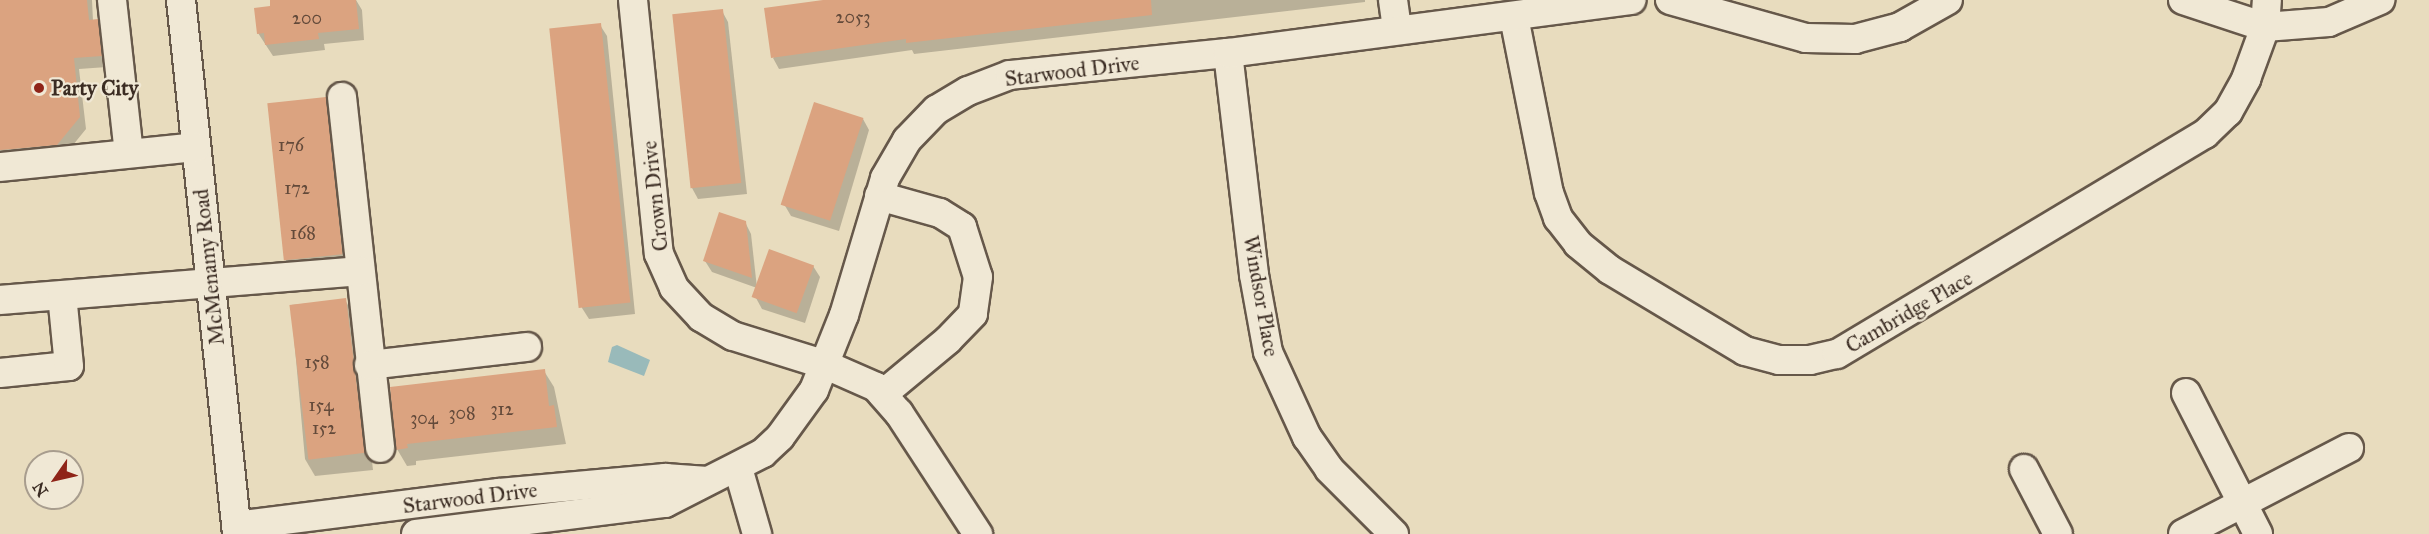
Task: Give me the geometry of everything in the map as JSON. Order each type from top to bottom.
[{"type":"street","points":[[112,0],[129,153]]},
{"type":"street","name":"McMenamy Road","points":[[181,0],[237,530]]},
{"type":"street","name":"Crown Drive","points":[[633,0],[659,254],[674,288],[701,317],[733,336],[826,365],[876,387],[900,413],[978,534]]},
{"type":"street","points":[[1393,0],[1396,29]]},
{"type":"street","points":[[1670,0],[1806,38],[1855,39],[1900,27],[1948,0]]},
{"type":"street","points":[[2183,0],[2329,22],[2380,0]]},
{"type":"street","name":"Starwood Drive","points":[[416,534],[664,503],[704,481],[738,468],[780,437],[814,390],[826,365],[879,196],[907,140],[936,110],[968,91],[1010,75],[1228,53],[1396,29],[1514,17],[1615,1]]},
{"type":"street","name":"Cambridge Place","points":[[1514,17],[1549,193],[1558,218],[1578,244],[1610,270],[1745,351],[1779,360],[1837,354],[2181,151],[2228,112],[2246,79],[2266,13]]},
{"type":"street","name":"Windsor Place","points":[[1228,53],[1254,275],[1268,352],[1307,437],[1329,469],[1394,534]]},
{"type":"street","points":[[342,97],[369,364],[380,448]]},
{"type":"street","points":[[0,167],[196,147]]},
{"type":"street","points":[[879,196],[940,213],[962,227],[978,277],[973,314],[948,340],[883,394]]},
{"type":"street","points":[[0,300],[211,285],[360,271]]},
{"type":"street","points":[[0,373],[69,366],[62,295]]},
{"type":"street","points":[[369,364],[527,347]]},
{"type":"street","points":[[2186,393],[2258,534]]},
{"type":"street","points":[[2183,534],[2349,448]]},
{"type":"street","points":[[738,468],[757,534]]},
{"type":"street","points":[[2024,470],[2058,534]]},
{"type":"street","name":"Starwood Drive","points":[[237,530],[498,493],[665,478],[704,481]]},
{"type":"water","points":[[617,345],[650,360],[644,376],[608,362],[612,347]]},
{"type":"building","name":"Party City","points":[[0,0],[87,0],[89,20],[98,19],[102,56],[74,58],[80,117],[57,145],[0,150]]},
{"type":"building","points":[[270,0],[356,0],[359,29],[318,33],[319,39],[265,45],[264,33],[257,34],[254,8],[270,6]]},
{"type":"building","points":[[823,0],[1151,0],[1152,15],[906,43],[906,39],[771,58],[764,8]]},
{"type":"building","points":[[723,9],[741,183],[691,188],[672,14]]},
{"type":"building","points":[[601,23],[630,302],[579,308],[549,28]]},
{"type":"building","points":[[326,97],[343,254],[284,260],[267,103]]},
{"type":"building","points":[[814,102],[863,118],[830,221],[781,205]]},
{"type":"building","points":[[719,212],[746,221],[752,278],[703,261]]},
{"type":"building","points":[[769,249],[814,265],[797,313],[752,297]]},
{"type":"building","points":[[346,298],[365,453],[308,460],[289,305]]},
{"type":"building","points":[[545,369],[549,406],[554,405],[557,427],[407,444],[408,448],[396,450],[390,387]]},
{"type":"place","name":"Party City","points":[[39,88]]}]
